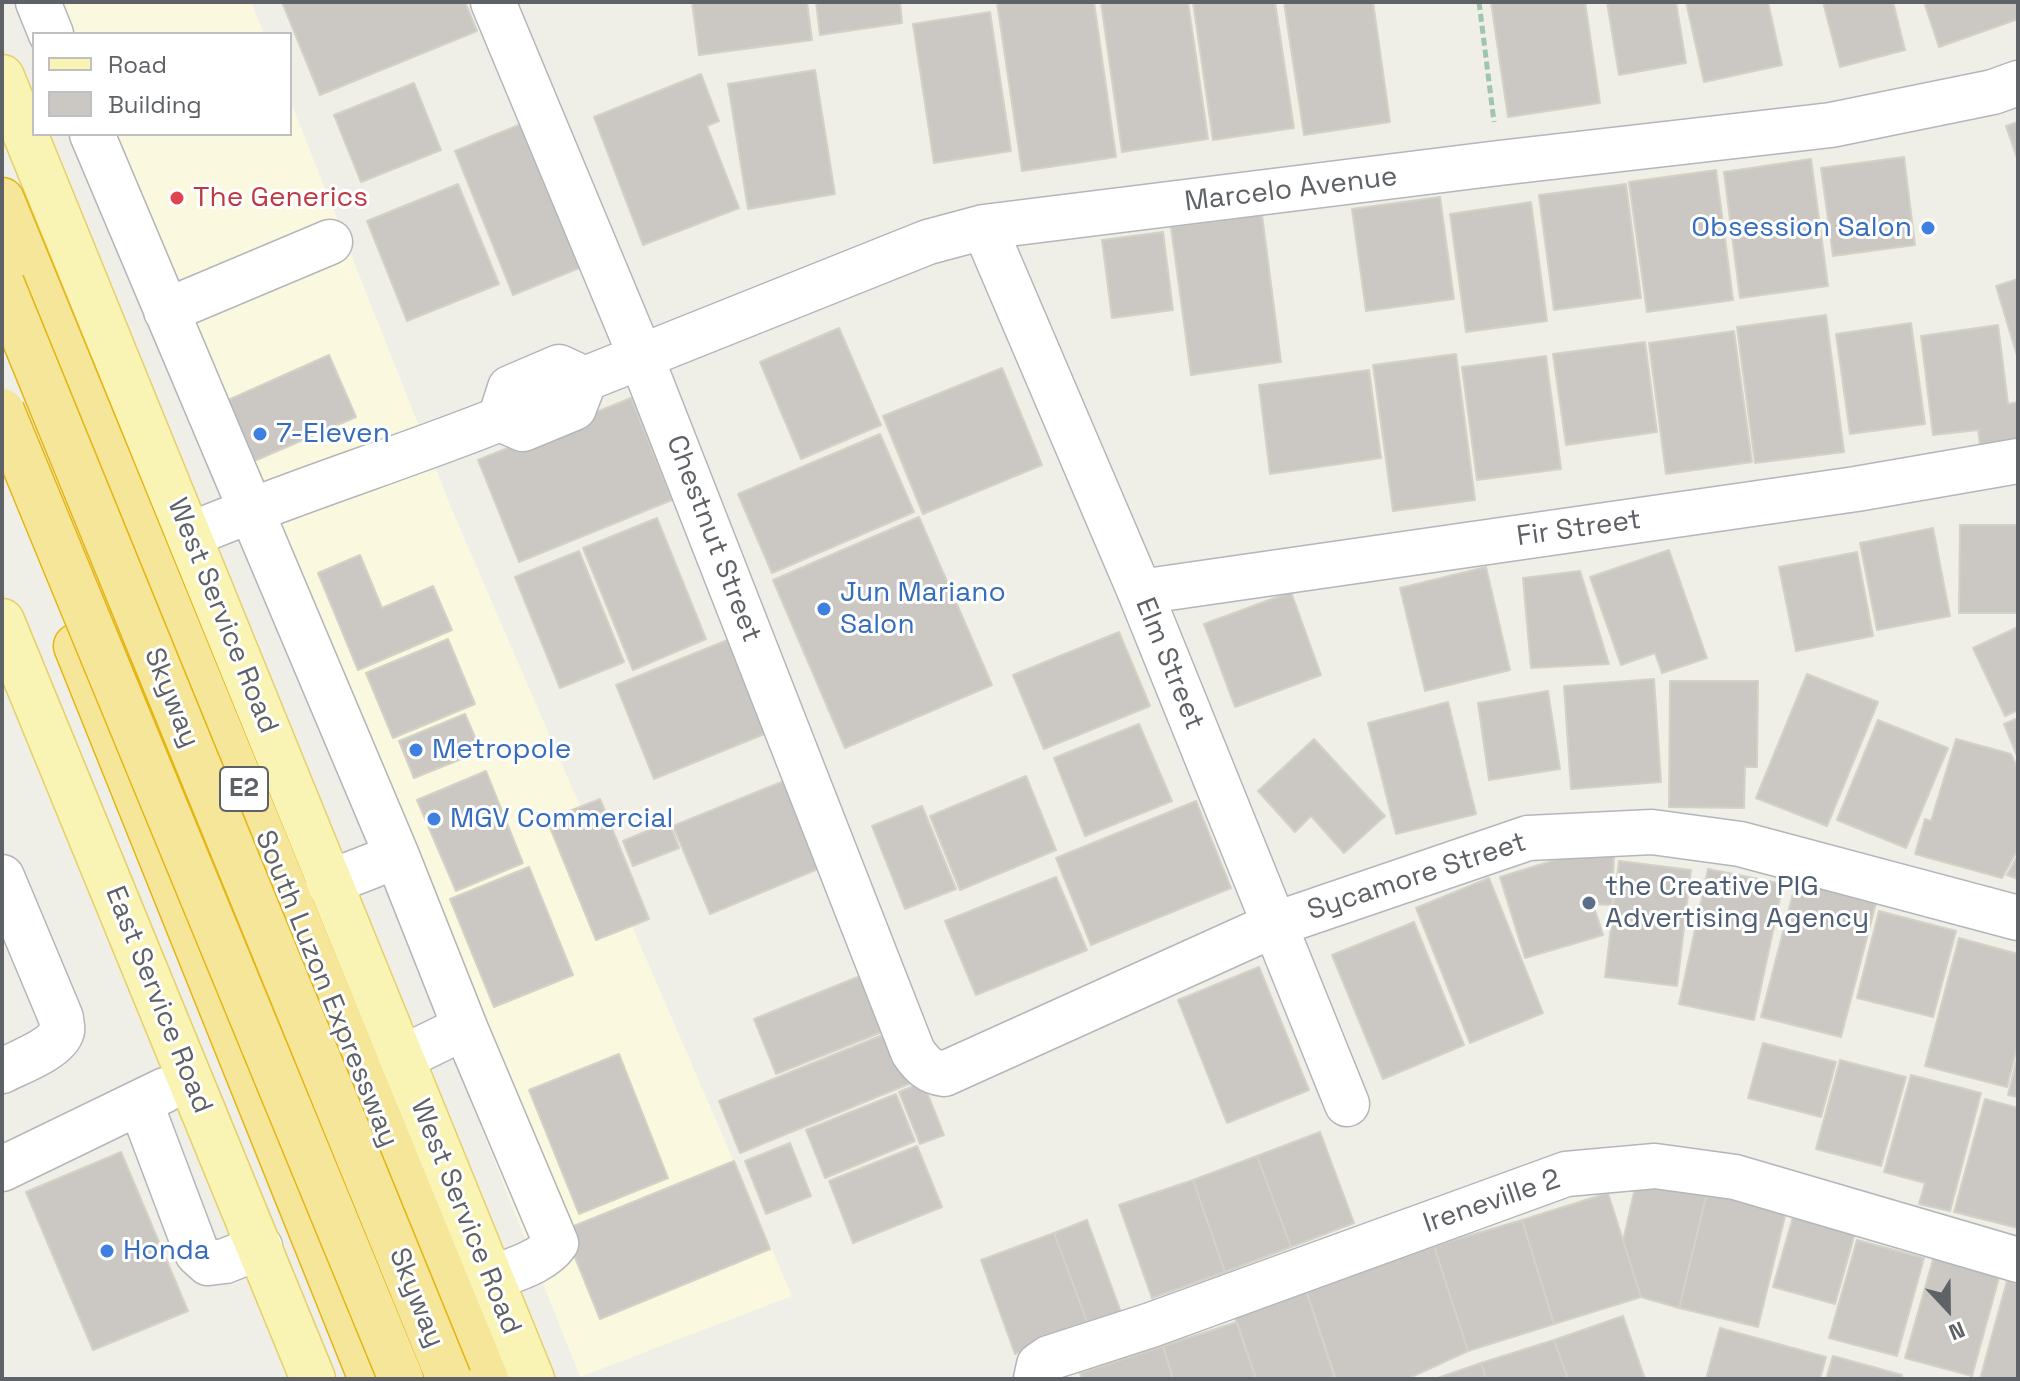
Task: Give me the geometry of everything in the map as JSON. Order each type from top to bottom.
[{"type":"highway","name":"South Luzon Expressway","points":[[2,200],[486,1379]]},
{"type":"highway","name":"Skyway","points":[[2,284],[449,1379]]},
{"type":"highway","name":"Skyway","points":[[2,411],[401,1379]]},
{"type":"highway","points":[[2,466],[371,1379]]},
{"type":"main road","name":"West Service Road","points":[[2,77],[532,1379]]},
{"type":"main road","name":"East Service Road","points":[[2,621],[313,1379]]},
{"type":"street","points":[[38,2],[50,32]]},
{"type":"street","name":"Chestnut Street","points":[[493,2],[641,357],[913,1052],[921,1064],[934,1073]]},
{"type":"street","name":"Marcelo Avenue","points":[[190,535],[500,419],[523,429],[574,408],[585,379],[928,242],[984,227],[1831,125],[1993,92],[2018,83]]},
{"type":"street","points":[[93,136],[397,856],[556,1243],[537,1260],[490,1279]]},
{"type":"street","name":"Elm Street","points":[[984,227],[1140,592],[1347,1104]]},
{"type":"street","points":[[166,311],[330,242]]},
{"type":"street","name":"Fir Street","points":[[1140,592],[1840,491],[2018,461]]},
{"type":"street","points":[[60,606],[153,568]]},
{"type":"street","name":"Sycamore Street","points":[[934,1073],[944,1074],[1276,924],[1528,838],[1652,832],[1740,844],[2018,918]]},
{"type":"street","points":[[328,883],[397,856]]},
{"type":"street","points":[[2,877],[61,1018],[62,1032],[53,1044],[2,1071]]},
{"type":"street","points":[[400,1059],[466,1030]]},
{"type":"street","points":[[2,1169],[190,1078]]},
{"type":"street","points":[[140,1102],[197,1253],[208,1263],[260,1247]]},
{"type":"street","name":"Ireneville 2","points":[[1036,1379],[1039,1365],[1049,1358],[1151,1325],[1566,1174],[1655,1166],[1735,1177],[2018,1260]]},
{"type":"path","points":[[1479,2],[1499,163]]},
{"type":"shaded area","points":[[35,2],[251,2],[263,32],[46,32]]},
{"type":"shaded area","points":[[292,105],[453,512],[792,1296],[580,1377],[88,136],[292,136]]},
{"type":"building","points":[[282,2],[465,2],[477,31],[320,95]]},
{"type":"building","points":[[692,2],[807,2],[812,40],[699,55]]},
{"type":"building","points":[[816,2],[900,2],[902,23],[820,35]]},
{"type":"building","points":[[997,2],[1094,2],[1116,157],[1022,171]]},
{"type":"building","points":[[1101,2],[1188,2],[1208,139],[1122,152]]},
{"type":"building","points":[[1193,2],[1275,2],[1294,128],[1213,140]]},
{"type":"building","points":[[1284,2],[1373,2],[1390,122],[1304,135]]},
{"type":"building","points":[[1491,2],[1585,2],[1600,103],[1508,117]]},
{"type":"building","points":[[1607,2],[1676,2],[1686,63],[1619,75]]},
{"type":"building","points":[[1686,2],[1768,2],[1782,65],[1704,82]]},
{"type":"building","points":[[1823,2],[1893,2],[1905,50],[1840,67]]},
{"type":"building","points":[[1924,2],[2018,2],[2018,19],[1939,47]]},
{"type":"building","points":[[990,12],[1011,151],[934,163],[913,24]]},
{"type":"building","points":[[815,70],[835,194],[748,209],[728,84]]},
{"type":"building","points":[[701,74],[719,121],[707,126],[739,208],[643,245],[594,117]]},
{"type":"building","points":[[414,83],[441,150],[361,182],[334,115]]},
{"type":"building","points":[[536,118],[594,262],[513,295],[455,151]]},
{"type":"building","points":[[2018,122],[2018,161],[2006,126]]},
{"type":"building","points":[[1904,157],[1915,245],[1833,256],[1821,168]]},
{"type":"building","points":[[1811,159],[1828,286],[1740,298],[1724,172]]},
{"type":"building","points":[[1716,170],[1733,300],[1647,312],[1629,182]]},
{"type":"building","points":[[458,184],[499,284],[407,321],[367,221]]},
{"type":"building","points":[[1626,184],[1641,298],[1554,310],[1539,195]]},
{"type":"building","points":[[1440,197],[1454,299],[1366,311],[1352,209]]},
{"type":"building","points":[[1531,202],[1547,321],[1466,332],[1450,214]]},
{"type":"building","points":[[1262,215],[1281,362],[1191,375],[1171,227]]},
{"type":"building","points":[[1163,232],[1173,310],[1112,318],[1102,240]]},
{"type":"building","points":[[2018,279],[2018,359],[1996,286]]},
{"type":"building","points":[[1826,315],[1844,452],[1755,463],[1737,327]]},
{"type":"building","points":[[1911,323],[1925,424],[1850,434],[1836,334]]},
{"type":"building","points":[[1998,325],[2008,404],[2018,402],[2018,440],[1980,445],[1978,430],[1933,435],[1921,336]]},
{"type":"building","points":[[839,328],[881,425],[801,459],[760,362]]},
{"type":"building","points":[[1734,331],[1752,462],[1666,474],[1649,343]]},
{"type":"building","points":[[1645,342],[1657,432],[1566,445],[1553,354]]},
{"type":"building","points":[[1456,354],[1475,500],[1393,511],[1373,365]]},
{"type":"building","points":[[329,355],[356,417],[252,462],[226,401]]},
{"type":"building","points":[[1546,356],[1561,469],[1477,480],[1462,367]]},
{"type":"building","points":[[1002,368],[1042,465],[923,514],[883,416]]},
{"type":"building","points":[[1369,370],[1381,458],[1270,474],[1259,385]]},
{"type":"building","points":[[631,398],[672,500],[519,562],[478,460]]},
{"type":"building","points":[[880,434],[914,512],[772,573],[738,494]]},
{"type":"building","points":[[919,517],[992,685],[845,748],[773,580]]},
{"type":"building","points":[[657,518],[706,639],[633,670],[583,548]]},
{"type":"building","points":[[1960,525],[2018,525],[2018,613],[1959,613]]},
{"type":"building","points":[[1933,528],[1950,616],[1877,630],[1860,543]]},
{"type":"building","points":[[1669,550],[1707,658],[1662,673],[1655,653],[1621,665],[1590,577]]},
{"type":"building","points":[[579,551],[624,662],[560,688],[515,577]]},
{"type":"building","points":[[1857,552],[1873,636],[1796,651],[1779,567]]},
{"type":"building","points":[[360,555],[382,608],[433,586],[452,630],[358,670],[318,573]]},
{"type":"building","points":[[1486,567],[1510,670],[1425,691],[1400,588]]},
{"type":"building","points":[[1580,571],[1609,664],[1531,668],[1523,578]]},
{"type":"building","points":[[1291,592],[1321,675],[1235,707],[1204,624]]},
{"type":"building","points":[[2018,627],[2018,710],[2005,716],[1973,648]]},
{"type":"building","points":[[1119,632],[1150,706],[1044,749],[1013,675]]},
{"type":"building","points":[[735,637],[774,730],[654,779],[616,685]]},
{"type":"building","points":[[448,639],[475,704],[393,738],[366,673]]},
{"type":"building","points":[[1807,674],[1878,702],[1827,826],[1756,798]]},
{"type":"building","points":[[1654,679],[1661,782],[1571,789],[1564,686]]},
{"type":"building","points":[[1670,681],[1758,681],[1757,767],[1745,767],[1744,808],[1669,807]]},
{"type":"building","points":[[1548,691],[1560,769],[1489,780],[1478,703]]},
{"type":"building","points":[[1448,702],[1476,814],[1396,834],[1368,723]]},
{"type":"building","points":[[465,714],[481,751],[414,778],[399,741]]},
{"type":"building","points":[[2018,718],[2018,758],[2004,724]]},
{"type":"building","points":[[1878,720],[1948,748],[1906,848],[1837,820]]},
{"type":"building","points":[[1139,724],[1172,801],[1085,836],[1054,758]]},
{"type":"building","points":[[1314,739],[1385,816],[1344,853],[1311,816],[1295,832],[1258,791]]},
{"type":"building","points":[[1956,739],[2011,754],[2018,769],[2018,849],[2002,878],[1915,854],[1925,819],[1931,821]]},
{"type":"building","points":[[486,771],[523,863],[456,891],[417,800]]},
{"type":"building","points":[[1026,776],[1056,850],[960,890],[930,816]]},
{"type":"building","points":[[789,779],[825,866],[710,914],[673,826]]},
{"type":"building","points":[[600,799],[649,919],[596,940],[547,820]]},
{"type":"building","points":[[1196,801],[1231,888],[1091,945],[1056,858]]},
{"type":"building","points":[[922,806],[956,889],[905,909],[872,826]]},
{"type":"building","points":[[669,822],[679,848],[633,866],[623,841]]},
{"type":"building","points":[[1578,853],[1614,854],[1612,905],[1593,904],[1603,935],[1525,958],[1500,877]]},
{"type":"building","points":[[2018,855],[2018,879],[2007,875]]},
{"type":"building","points":[[1619,861],[1691,870],[1677,986],[1605,977]]},
{"type":"building","points":[[529,867],[573,975],[494,1007],[450,899]]},
{"type":"building","points":[[1708,869],[1783,884],[1754,1020],[1679,1004]]},
{"type":"building","points":[[1056,877],[1087,950],[976,995],[945,921]]},
{"type":"building","points":[[1489,878],[1543,1013],[1470,1043],[1416,908]]},
{"type":"building","points":[[1796,882],[1876,903],[1841,1037],[1761,1017]]},
{"type":"building","points":[[1879,911],[1956,931],[1933,1017],[1857,998]]},
{"type":"building","points":[[1414,922],[1464,1045],[1383,1079],[1332,955]]},
{"type":"building","points":[[1959,938],[2018,954],[2018,1044],[2007,1087],[1925,1066]]},
{"type":"building","points":[[1259,967],[1309,1090],[1227,1123],[1178,1000]]},
{"type":"building","points":[[865,974],[887,1030],[776,1074],[754,1019]]},
{"type":"building","points":[[895,1030],[916,1081],[740,1153],[719,1101]]},
{"type":"building","points":[[1763,1043],[1836,1062],[1821,1117],[1748,1098]]},
{"type":"building","points":[[619,1054],[668,1178],[579,1214],[529,1090]]},
{"type":"building","points":[[2018,1055],[2018,1097],[2008,1095]]},
{"type":"building","points":[[1840,1060],[1906,1077],[1881,1166],[1816,1149]]},
{"type":"building","points":[[1911,1075],[1981,1093],[1950,1211],[1919,1204],[1925,1183],[1884,1172]]},
{"type":"building","points":[[923,1082],[944,1135],[920,1144],[899,1092]]},
{"type":"building","points":[[896,1094],[915,1141],[825,1178],[806,1130]]},
{"type":"building","points":[[1985,1099],[2018,1108],[2018,1228],[1954,1212]]},
{"type":"building","points":[[1320,1132],[1354,1223],[1291,1247],[1257,1156]]},
{"type":"building","points":[[790,1143],[811,1196],[766,1214],[745,1161]]},
{"type":"building","points":[[917,1146],[942,1207],[853,1243],[829,1181]]},
{"type":"building","name":"Honda","points":[[121,1152],[188,1311],[93,1350],[26,1192]]},
{"type":"building","points":[[1257,1156],[1291,1247],[1225,1272],[1193,1180]]},
{"type":"building","points":[[734,1161],[770,1249],[600,1319],[564,1230]]},
{"type":"building","points":[[1637,1179],[1707,1193],[1679,1308],[1641,1297],[1623,1241]]},
{"type":"building","points":[[1193,1180],[1225,1272],[1152,1298],[1119,1205]]},
{"type":"building","points":[[1608,1193],[1641,1297],[1554,1324],[1522,1220]]},
{"type":"building","points":[[1707,1193],[1786,1212],[1758,1327],[1679,1308]]},
{"type":"building","points":[[1793,1217],[1855,1233],[1835,1304],[1773,1287]]},
{"type":"building","points":[[1087,1220],[1122,1315],[1089,1327],[1054,1233]]},
{"type":"building","points":[[1522,1220],[1554,1324],[1468,1351],[1434,1246]]},
{"type":"building","points":[[1054,1233],[1089,1327],[1015,1354],[981,1260]]},
{"type":"building","points":[[1857,1240],[1924,1258],[1897,1356],[1829,1338]]},
{"type":"building","points":[[1434,1246],[1468,1351],[1407,1379],[1336,1379],[1306,1290]]},
{"type":"building","points":[[1934,1256],[2000,1274],[1972,1376],[1905,1358]]},
{"type":"building","points":[[2007,1281],[2018,1284],[2018,1379],[1980,1379]]},
{"type":"building","points":[[1306,1290],[1334,1376],[1328,1379],[1256,1379],[1233,1312]]},
{"type":"building","points":[[1623,1316],[1645,1379],[1568,1379],[1554,1340]]},
{"type":"building","points":[[1237,1322],[1256,1379],[1173,1379],[1163,1346]]},
{"type":"building","points":[[1720,1328],[1826,1357],[1820,1379],[1706,1379]]},
{"type":"building","points":[[1554,1340],[1568,1379],[1486,1379],[1481,1363]]},
{"type":"building","points":[[1163,1346],[1173,1379],[1082,1379],[1080,1373]]},
{"type":"building","points":[[1833,1356],[1902,1375],[1901,1379],[1826,1379]]},
{"type":"building","points":[[1481,1363],[1486,1379],[1435,1379]]},
{"type":"place","name":"The Generics","points":[[177,198]]},
{"type":"place","name":"Obsession Salon","points":[[1928,228]]},
{"type":"place","name":"7-Eleven","points":[[260,434]]},
{"type":"place","name":"Jun Mariano Salon","points":[[824,609]]},
{"type":"place","name":"Metropole","points":[[416,750]]},
{"type":"place","name":"MGV Commercial","points":[[434,819]]},
{"type":"place","name":"the Creative PIG Advertising Agency","points":[[1589,903]]},
{"type":"place","name":"Honda","points":[[107,1251]]}]
